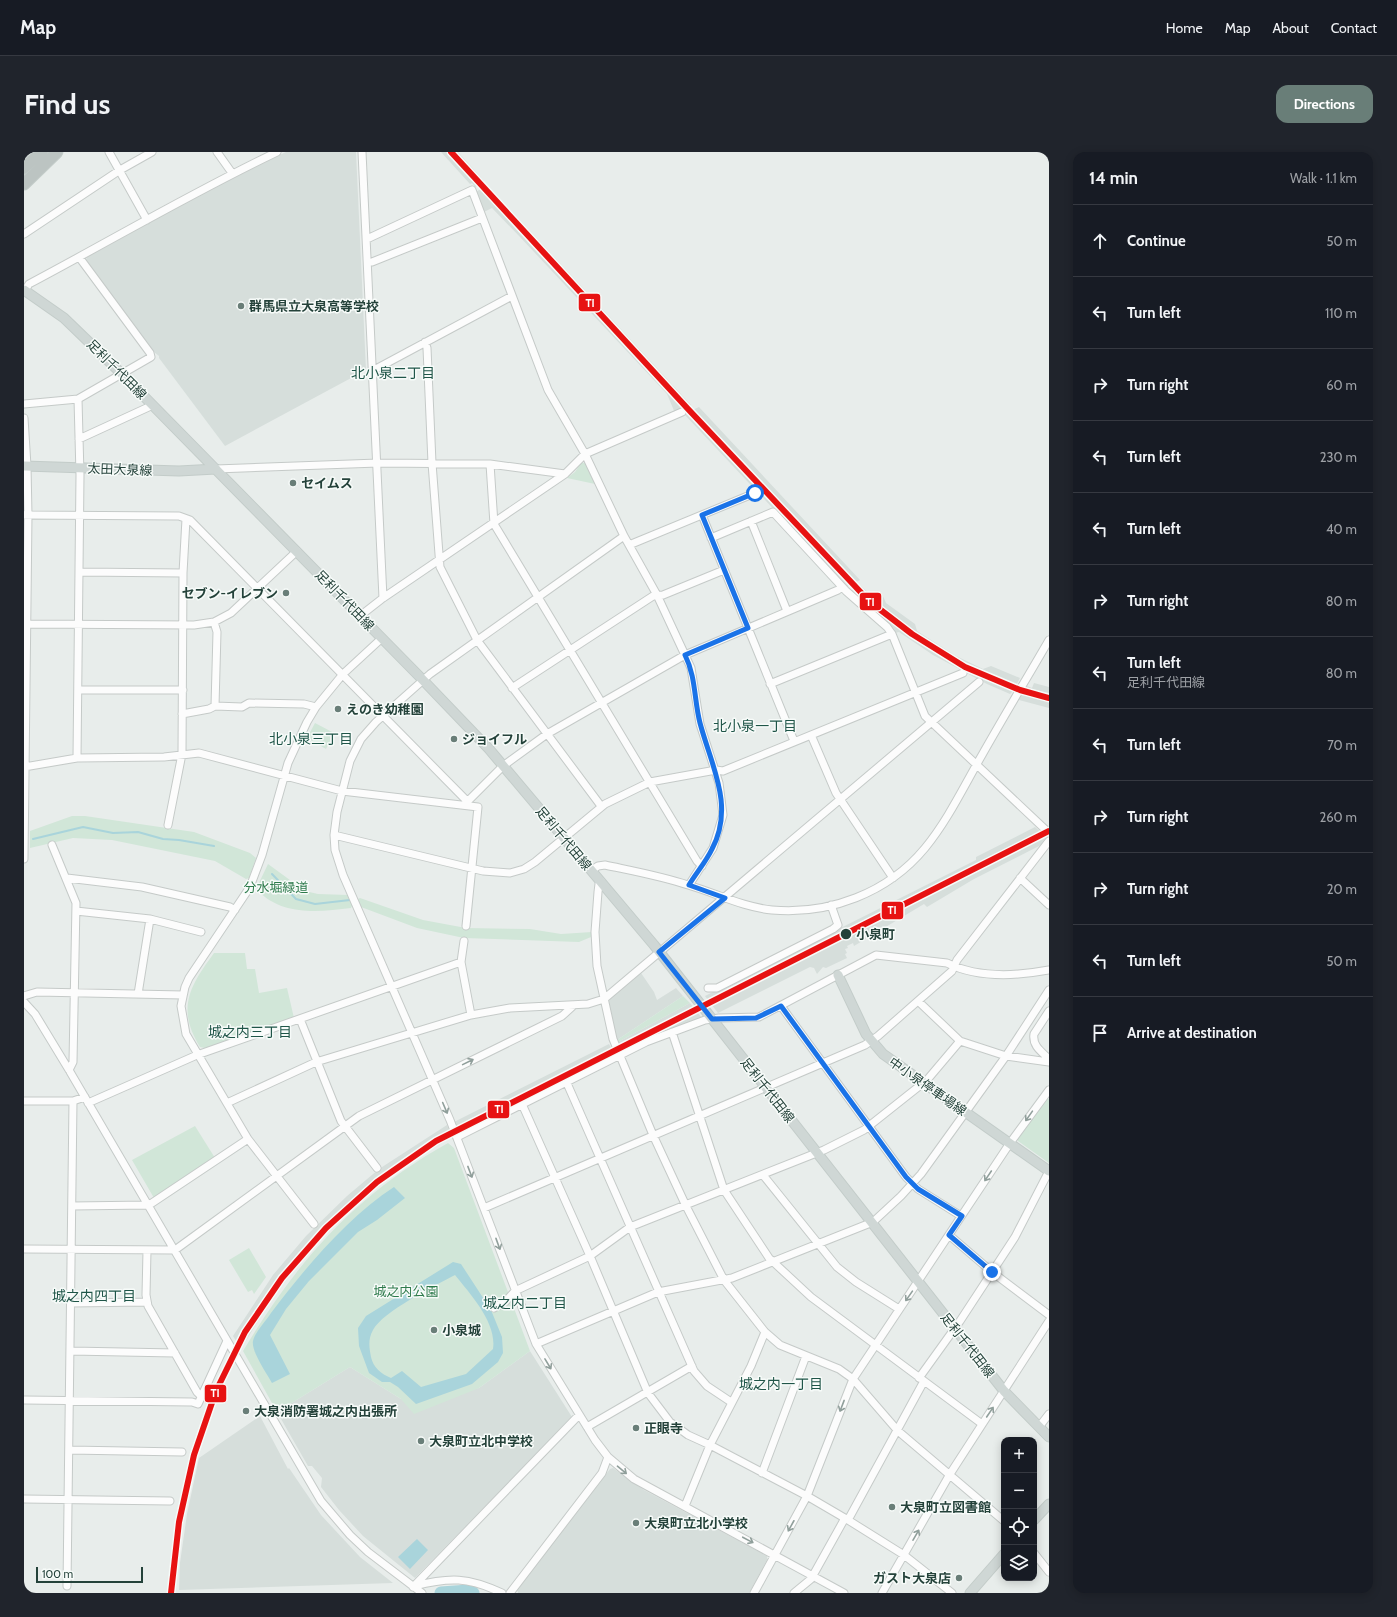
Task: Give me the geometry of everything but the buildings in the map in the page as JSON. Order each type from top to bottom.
[{"type":"highway","points":[[24,168],[42,152]]},
{"type":"highway","points":[[24,184],[58,152]]},
{"type":"main road","name":"足利千代田線","points":[[24,290],[64,318],[122,374],[423,680],[504,766],[659,952],[1004,1391],[1049,1437]]},
{"type":"main road","name":"太田大泉線","points":[[26,466],[179,471],[216,469]]},
{"type":"main road","name":"中小泉停車場線","points":[[838,975],[861,1024],[871,1041],[890,1060],[1049,1171]]},
{"type":"main road","points":[[1037,1517],[1049,1504]]},
{"type":"main road","points":[[970,1593],[1001,1557]]},
{"type":"street","points":[[109,152],[147,220]]},
{"type":"street","points":[[24,234],[120,170],[152,152]]},
{"type":"street","points":[[217,152],[232,173]]},
{"type":"street","points":[[24,290],[29,284],[232,173],[277,152]]},
{"type":"street","points":[[362,152],[372,371],[378,463],[383,598]]},
{"type":"street","points":[[367,239],[472,190],[548,390],[585,454],[624,536],[657,595],[685,655],[693,676],[700,724],[716,770],[721,793],[722,823],[713,848],[689,885]]},
{"type":"street","points":[[372,262],[482,218]]},
{"type":"street","points":[[24,404],[78,399],[151,357],[150,353],[79,257]]},
{"type":"street","points":[[372,371],[512,296]]},
{"type":"street","points":[[425,342],[427,348],[438,562],[477,640],[601,806]]},
{"type":"street","points":[[77,758],[80,572],[80,468],[78,399]]},
{"type":"street","points":[[79,439],[153,405]]},
{"type":"street","points":[[360,616],[383,598],[494,524],[565,474],[585,454],[682,412]]},
{"type":"street","points":[[24,418],[26,466],[24,859]]},
{"type":"street","points":[[216,469],[378,463],[432,463],[490,464],[565,474]]},
{"type":"street","points":[[490,464],[494,524],[697,862],[702,866]]},
{"type":"street","points":[[629,545],[755,493]]},
{"type":"street","points":[[711,538],[773,512],[842,587],[887,627],[892,634],[925,716],[1049,833]]},
{"type":"street","points":[[26,515],[178,516],[193,522],[343,674],[465,803]]},
{"type":"street","points":[[702,515],[794,742]]},
{"type":"street","points":[[168,825],[182,754],[183,573],[186,518]]},
{"type":"street","points":[[751,521],[787,611]]},
{"type":"street","points":[[624,536],[477,640],[423,680],[382,715],[364,735],[350,761],[342,791],[334,836],[335,850],[343,875],[457,1137],[536,1344],[587,1428],[608,1457],[634,1478],[844,1593]]},
{"type":"street","points":[[25,624],[201,625],[214,622],[231,613],[297,551]]},
{"type":"street","points":[[512,688],[653,596],[663,595],[724,570]]},
{"type":"street","points":[[80,572],[183,573]]},
{"type":"street","points":[[465,803],[504,766],[547,734],[685,655],[842,587]]},
{"type":"street","points":[[214,622],[217,632],[215,706]]},
{"type":"street","points":[[770,684],[892,634]]},
{"type":"street","points":[[314,1224],[248,1139],[197,1055],[186,1034],[181,1006],[189,978],[250,887],[262,855],[284,776],[297,742],[316,707],[343,674],[382,638]]},
{"type":"street","points":[[592,870],[598,866],[605,865],[661,877],[750,906],[778,910],[817,909],[865,893],[893,878],[913,861],[930,842],[1049,640]]},
{"type":"street","points":[[334,836],[498,873],[524,869],[564,838],[601,806],[650,782],[716,770],[722,771],[963,673]]},
{"type":"street","points":[[227,1103],[316,1062],[471,1015],[510,1008],[573,1006],[588,1004],[604,999],[979,682]]},
{"type":"street","points":[[78,690],[182,690]]},
{"type":"street","points":[[182,714],[209,710],[215,706],[242,706],[249,703],[296,704],[316,707]]},
{"type":"street","points":[[810,735],[841,799],[893,878]]},
{"type":"street","points":[[24,767],[77,758],[164,757],[199,753],[342,791],[465,803],[478,807],[466,926]]},
{"type":"street","points":[[484,1208],[871,1041],[956,967],[957,960],[1049,841]]},
{"type":"street","points":[[52,845],[74,895],[76,912],[73,1062],[69,1070]]},
{"type":"street","points":[[67,878],[154,890],[230,907],[235,910]]},
{"type":"street","points":[[1020,878],[1049,905]]},
{"type":"street","points":[[601,881],[598,884],[595,938],[597,966],[613,1038],[619,1056],[653,1135],[686,1206],[724,1280],[766,1332],[780,1345],[839,1369],[853,1379],[898,1431],[1001,1518]]},
{"type":"street","points":[[708,988],[716,988],[833,929],[838,925],[831,905]]},
{"type":"street","points":[[76,912],[150,919],[201,932]]},
{"type":"street","points":[[138,994],[150,919]]},
{"type":"street","points":[[464,941],[461,962],[471,1015]]},
{"type":"street","points":[[457,1137],[566,1081],[672,1032],[712,1019],[756,1018],[878,954],[947,963],[956,967],[999,975],[1049,970]]},
{"type":"street","points":[[24,1101],[86,1100],[197,1055],[461,962]]},
{"type":"street","points":[[24,996],[33,993],[183,995]]},
{"type":"street","points":[[536,1344],[658,1292],[724,1280],[820,1245],[872,1222],[912,1184],[1006,1056],[1048,995]]},
{"type":"street","points":[[918,1001],[960,1041],[1006,1056],[1049,1060]]},
{"type":"street","points":[[24,1002],[35,1014],[69,1070],[321,1501],[355,1539],[382,1564],[418,1590]]},
{"type":"street","points":[[24,1249],[175,1250],[366,1111],[433,1080],[562,1016],[573,1006]]},
{"type":"street","points":[[781,1006],[912,1184],[962,1216]]},
{"type":"street","points":[[1049,1011],[1033,1038],[1035,1045],[1049,1060]]},
{"type":"street","points":[[300,1019],[316,1062],[344,1126],[377,1168]]},
{"type":"street","points":[[672,1032],[698,1115],[724,1190],[773,1262],[811,1297],[982,1424]]},
{"type":"street","points":[[494,1308],[506,1301],[515,1291],[590,1256],[630,1227],[818,1153],[869,1127],[923,1083],[960,1041]]},
{"type":"street","points":[[566,1081],[692,1366],[707,1386],[731,1402]]},
{"type":"street","points":[[754,1593],[807,1496],[853,1379],[1010,1143],[1049,1090]]},
{"type":"street","points":[[67,1586],[70,1450],[73,1101]]},
{"type":"street","points":[[522,1104],[590,1256],[648,1393],[670,1422],[688,1435],[807,1496],[846,1519],[904,1555],[952,1593]]},
{"type":"street","points":[[72,1206],[149,1205],[248,1139]]},
{"type":"street","points":[[794,1593],[809,1582],[813,1576],[898,1431],[922,1379],[1015,1237],[1049,1171]]},
{"type":"street","points":[[763,1175],[837,1267],[856,1282],[899,1309]]},
{"type":"street","points":[[949,1235],[992,1272],[1049,1315]]},
{"type":"street","points":[[147,1251],[146,1302],[201,1396]]},
{"type":"street","points":[[71,1303],[146,1302]]},
{"type":"street","points":[[882,1593],[950,1474],[1049,1321]]},
{"type":"street","points":[[685,1506],[710,1445],[751,1366],[766,1332]]},
{"type":"street","points":[[24,1400],[192,1402],[198,1404],[227,1341]]},
{"type":"street","points":[[71,1351],[175,1353]]},
{"type":"street","points":[[762,1473],[806,1356]]},
{"type":"street","points":[[587,1428],[692,1366]]},
{"type":"street","points":[[1039,1427],[1049,1414]]},
{"type":"street","points":[[418,1590],[579,1415]]},
{"type":"street","points":[[70,1450],[182,1452]]},
{"type":"street","points":[[510,1593],[602,1473],[608,1457]]},
{"type":"street","points":[[24,1499],[170,1501]]},
{"type":"street","points":[[1037,1557],[1049,1572]]},
{"type":"street","points":[[418,1590],[429,1583],[468,1580],[480,1583],[502,1593]]},
{"type":"shaded area","name":"群馬県立大泉高等学校","points":[[286,152],[356,152],[366,370],[225,446],[86,260],[87,257],[238,174]]},
{"type":"shaded area","points":[[441,152],[458,152],[484,181],[483,184],[475,187],[472,183],[470,184]]},
{"type":"shaded area","points":[[485,186],[489,187],[544,246],[691,405],[690,406],[675,413],[667,394],[520,237],[492,208],[484,212],[476,192]]},
{"type":"shaded area","points":[[699,407],[860,580],[847,587],[684,414]]},
{"type":"shaded area","points":[[860,585],[875,599],[882,594],[886,603],[915,624],[917,631],[956,656],[983,669],[991,666],[1020,678],[1013,691],[1010,694],[987,684],[933,655],[899,632],[895,633],[894,629],[851,591]]},
{"type":"shaded area","points":[[1034,683],[1049,687],[1049,708],[1019,700],[1027,686],[1032,688]]},
{"type":"shaded area","points":[[1035,827],[1046,837],[1041,845],[974,879],[927,907],[924,904],[854,946],[853,943],[847,946],[848,948],[845,949],[847,953],[845,954],[847,958],[826,968],[823,967],[817,974],[814,968],[810,967],[718,1013],[705,996],[976,860],[976,857]]},
{"type":"shaded area","points":[[641,973],[654,992],[657,1000],[676,988],[683,996],[617,1040],[608,1000]]},
{"type":"shaded area","points":[[690,1003],[702,1018],[650,1036],[622,1051],[619,1048],[618,1042]]},
{"type":"shaded area","points":[[609,1044],[615,1055],[458,1134],[454,1122]]},
{"type":"shaded area","points":[[447,1125],[452,1137],[410,1162],[373,1190],[320,1238],[272,1298],[241,1349],[233,1336],[273,1275],[306,1236],[347,1196],[379,1169]]},
{"type":"shaded area","name":"大泉町立北中学校","points":[[530,1351],[572,1417],[415,1578],[363,1536],[339,1510],[321,1487],[322,1478],[312,1466],[308,1466],[277,1412],[350,1367],[401,1399],[479,1388]]},
{"type":"shaded area","points":[[260,1416],[288,1469],[289,1468],[321,1515],[360,1557],[393,1583],[179,1590],[180,1563],[187,1514],[199,1458]]},
{"type":"shaded area","name":"大泉町立北小学校","points":[[613,1468],[644,1490],[767,1556],[767,1560],[749,1593],[518,1593],[517,1589],[610,1469]]},
{"type":"green space","points":[[581,463],[585,463],[595,484],[567,478],[575,472]]},
{"type":"green space","points":[[315,723],[334,733],[326,749],[307,738]]},
{"type":"green space","name":"分水堀緑道","points":[[72,816],[85,816],[194,832],[250,853],[256,858],[249,878],[246,879],[215,861],[112,840],[73,838],[30,848],[30,831]]},
{"type":"green space","name":"分水堀緑道","points":[[268,864],[305,891],[318,894],[348,895],[353,904],[351,908],[314,911],[279,905],[258,891],[257,887]]},
{"type":"green space","points":[[360,898],[423,920],[466,928],[530,929],[561,934],[592,932],[591,937],[579,942],[464,938],[417,928],[361,907],[358,899]]},
{"type":"green space","points":[[214,953],[245,953],[247,969],[255,969],[259,993],[287,988],[294,1018],[205,1048],[200,1047],[193,1033],[189,1020],[189,998],[198,976]]},
{"type":"green space","points":[[683,996],[690,1003],[618,1042],[617,1040]]},
{"type":"green space","points":[[1047,1098],[1049,1099],[1049,1163],[1018,1141],[1018,1137]]},
{"type":"green space","points":[[195,1126],[215,1158],[154,1198],[132,1160]]},
{"type":"green space","name":"城之内公園","points":[[448,1143],[454,1148],[530,1351],[479,1388],[414,1414],[401,1399],[350,1367],[277,1412],[243,1351],[263,1318],[307,1259],[357,1208],[384,1185],[415,1163]]},
{"type":"green space","points":[[249,1248],[266,1277],[254,1294],[252,1290],[248,1292],[229,1260]]},
{"type":"water","points":[[394,1187],[405,1198],[377,1220],[358,1232],[309,1281],[286,1309],[270,1335],[290,1374],[272,1383],[254,1351],[253,1341],[256,1334],[312,1262],[360,1213]]},
{"type":"water","points":[[453,1262],[461,1264],[491,1310],[502,1337],[503,1353],[498,1362],[472,1384],[416,1404],[398,1387],[390,1382],[382,1382],[369,1373],[359,1346],[358,1328],[366,1316]],"holes":[[[455,1275],[475,1300],[487,1319],[491,1329],[493,1349],[466,1374],[421,1387],[402,1371],[391,1378],[378,1370],[372,1361],[369,1343],[371,1333],[378,1323],[398,1307]]]},
{"type":"water","points":[[417,1539],[428,1550],[410,1569],[398,1557]]},
{"type":"waterway","points":[[33,839],[83,827],[113,833],[138,832],[163,839],[214,846]]},
{"type":"waterway","points":[[272,874],[296,899],[315,904],[350,900]]},
{"type":"waterway","points":[[441,1593],[469,1591],[473,1593]]},
{"type":"transit line","name":"TI","points":[[451,152],[688,409],[869,601],[912,634],[965,667],[1020,690],[1049,698]]},
{"type":"transit line","name":"TI","points":[[171,1593],[179,1522],[194,1455],[216,1391],[245,1332],[282,1278],[326,1228],[377,1182],[436,1141],[1049,831]]},
{"type":"place","name":"群馬県立大泉高等学校","points":[[241,306]]},
{"type":"place","name":"セイムス","points":[[293,483]]},
{"type":"place","name":"セブン-イレブン","points":[[286,593]]},
{"type":"place","name":"えのき幼稚園","points":[[338,709]]},
{"type":"place","name":"ジョイフル","points":[[454,739]]},
{"type":"place","name":"小泉町","points":[[846,934]]},
{"type":"place","name":"小泉城","points":[[434,1330]]},
{"type":"place","name":"大泉消防署城之内出張所","points":[[246,1411]]},
{"type":"place","name":"正眼寺","points":[[636,1428]]},
{"type":"place","name":"大泉町立北中学校","points":[[421,1441]]},
{"type":"place","name":"大泉町立図書館","points":[[892,1507]]},
{"type":"place","name":"大泉町立北小学校","points":[[636,1523]]},
{"type":"place","name":"ガスト大泉店","points":[[959,1578]]},
{"type":"district","name":"北小泉二丁目","points":[[393,373]]},
{"type":"district","name":"北小泉一丁目","points":[[755,726]]},
{"type":"district","name":"北小泉三丁目","points":[[311,739]]},
{"type":"district","name":"城之内三丁目","points":[[250,1032]]},
{"type":"district","name":"城之内四丁目","points":[[94,1296]]},
{"type":"district","name":"城之内二丁目","points":[[525,1303]]},
{"type":"district","name":"城之内一丁目","points":[[781,1384]]},
{"type":"route","points":[[755,493],[702,515],[748,628],[685,655],[693,676],[700,724],[716,770],[721,793],[723,815],[722,823],[713,848],[689,885],[725,898],[659,952],[712,1019],[756,1018],[781,1006],[912,1184],[962,1216],[949,1235],[992,1272]]}]
